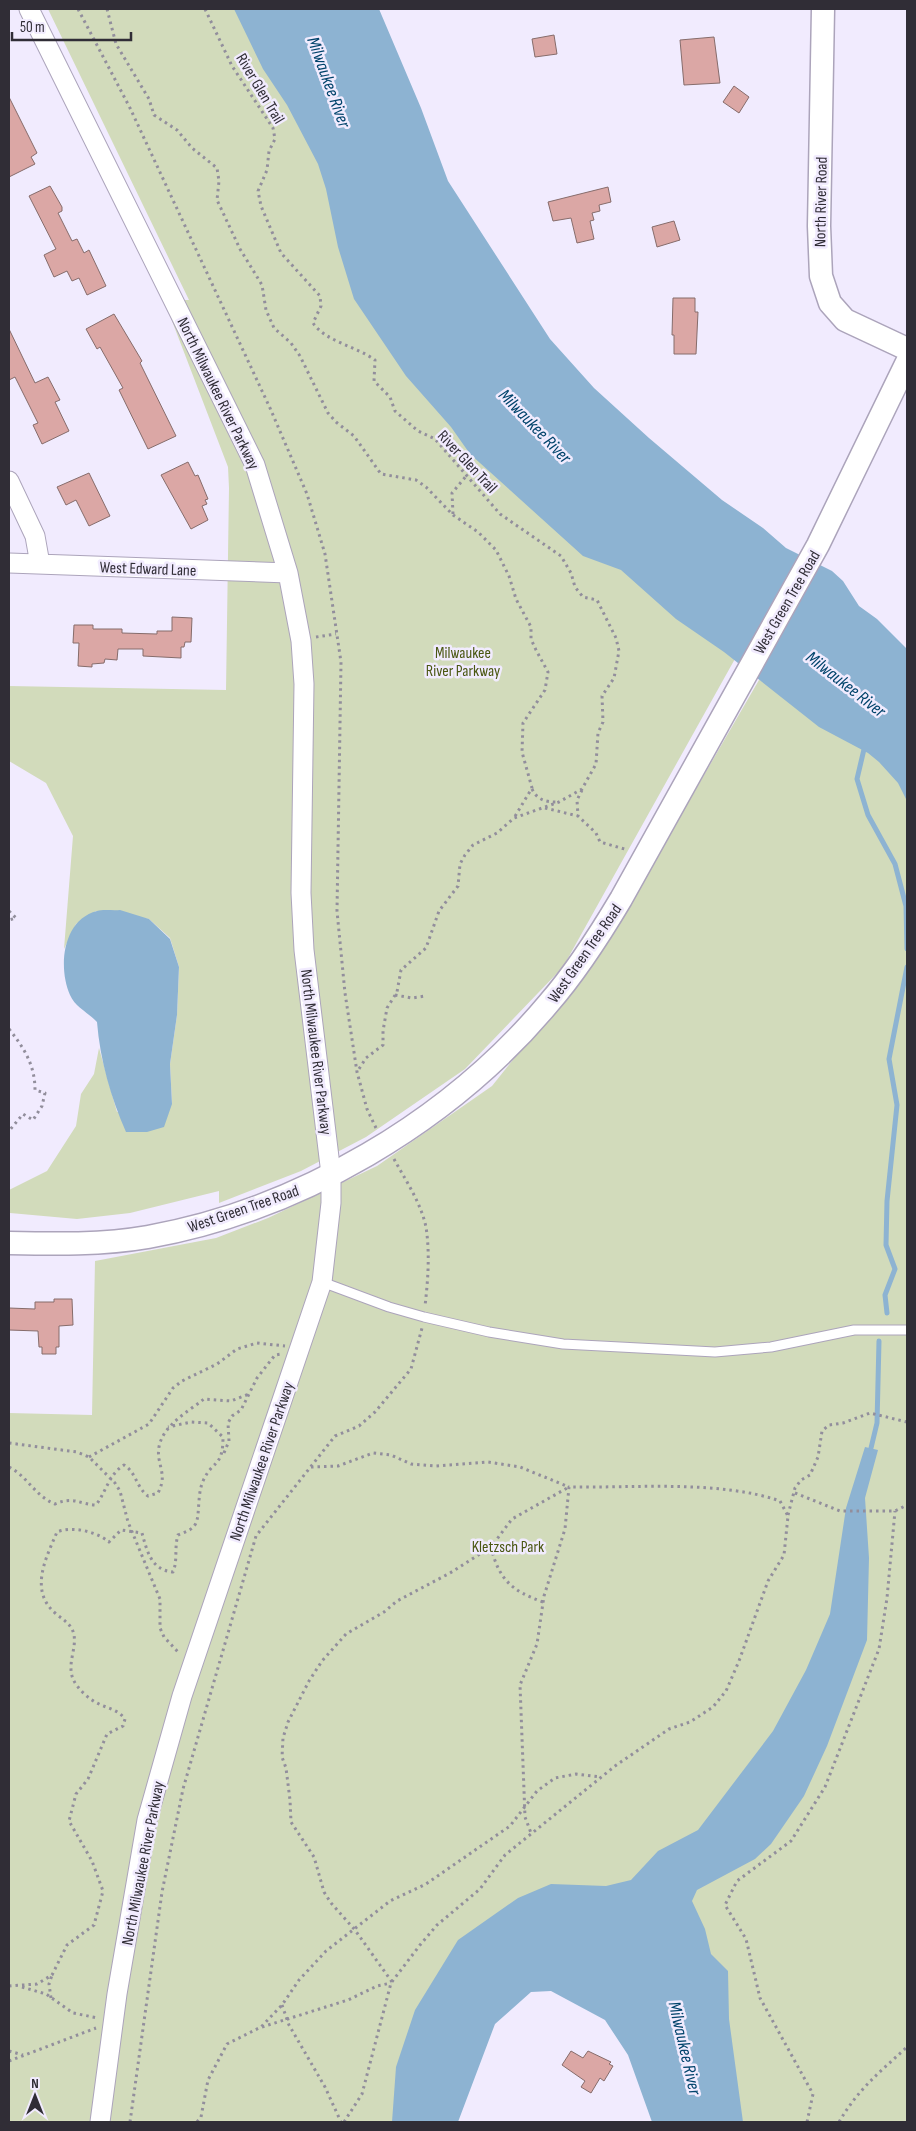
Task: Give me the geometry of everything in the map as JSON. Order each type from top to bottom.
[{"type":"street","name":"North Milwaukee River Parkway","points":[[29,9],[255,465],[288,573],[301,641],[304,684],[301,893],[304,950],[331,1174],[331,1203],[322,1282],[193,1661],[147,1820],[113,2021],[100,2122]]},
{"type":"street","name":"North River Road","points":[[823,9],[819,226],[820,276],[830,303],[845,320],[907,349]]},
{"type":"street","name":"West Green Tree Road","points":[[9,1243],[78,1244],[148,1237],[210,1223],[284,1197],[386,1144],[462,1088],[511,1044],[548,1004],[589,951],[621,899],[731,698],[818,545],[907,362]]},
{"type":"street","points":[[9,481],[35,536],[40,564]]},
{"type":"street","name":"West Edward Lane","points":[[9,563],[288,573]]},
{"type":"lane","points":[[322,1282],[389,1308],[489,1332],[562,1344],[715,1352],[772,1347],[854,1330],[907,1330]]},
{"type":"path","points":[[107,9],[116,44],[149,100],[154,115],[177,130],[192,148],[217,168],[219,181],[218,200],[240,249],[262,285],[266,310],[274,328],[291,343],[300,356],[328,413],[354,436],[381,474],[416,480],[440,499],[452,514],[478,532],[496,550],[509,576],[516,598],[531,627],[531,638],[536,650],[548,672],[545,690],[524,724],[522,752],[532,788],[538,798],[546,802],[559,802]]},
{"type":"path","name":"River Glen Trail","points":[[205,9],[232,66],[273,128],[275,139],[269,151],[267,170],[258,191],[261,206],[281,253],[320,296],[321,306],[313,323],[319,331],[348,348],[366,354],[375,360],[374,381],[390,397],[395,411],[418,431],[435,439],[500,514],[561,556],[571,572],[575,587],[583,597],[597,600],[616,638],[619,651],[617,665],[614,678],[602,696],[603,722],[598,733],[596,764],[582,790]]},
{"type":"path","points":[[452,514],[452,493],[467,475]]},
{"type":"path","points":[[357,1072],[366,1058],[383,1045],[382,1031],[387,1008],[395,995],[401,970],[426,948],[438,911],[458,886],[460,864],[465,855],[473,845],[497,833],[514,818],[532,788]]},
{"type":"path","points":[[514,818],[559,802],[582,790]]},
{"type":"path","points":[[578,816],[577,800],[582,790]]},
{"type":"path","points":[[544,808],[578,816],[596,833],[600,842],[631,851]]},
{"type":"path","points":[[9,911],[16,918],[9,920]]},
{"type":"path","points":[[395,995],[412,998],[425,996]]},
{"type":"path","points":[[9,1029],[19,1041],[31,1063],[34,1090],[45,1093],[42,1106],[33,1120],[23,1114],[9,1131]]},
{"type":"path","points":[[394,1159],[416,1200],[426,1226],[429,1267],[425,1306]]},
{"type":"path","points":[[130,2122],[162,1892],[183,1789],[256,1536],[335,1436],[359,1426],[375,1412],[411,1369],[422,1327]]},
{"type":"path","points":[[89,1457],[148,1424],[173,1388],[182,1380],[218,1364],[237,1349],[257,1343],[277,1344],[299,1351]]},
{"type":"path","points":[[51,1999],[49,1984],[52,1974],[67,1945],[94,1925],[103,1891],[92,1861],[69,1821],[76,1794],[88,1779],[107,1734],[115,1728],[123,1726],[125,1719],[120,1713],[92,1700],[76,1686],[70,1667],[74,1638],[71,1626],[48,1607],[41,1591],[42,1568],[57,1532],[68,1528],[102,1536],[109,1542],[121,1530],[142,1532],[153,1563],[162,1571],[173,1572],[176,1562],[174,1549],[178,1535],[192,1529],[197,1521],[197,1500],[203,1479],[223,1455],[229,1441],[228,1423],[232,1416],[241,1410],[257,1378],[275,1354],[299,1351]]},
{"type":"path","points":[[9,1467],[19,1472],[43,1499],[55,1504],[65,1499],[74,1499],[86,1505],[96,1505],[104,1496],[110,1478],[117,1469],[124,1465],[130,1468],[139,1490],[148,1496],[158,1493],[163,1483],[163,1471],[159,1458],[160,1443],[168,1427],[204,1399],[231,1401],[249,1394]]},
{"type":"path","points":[[282,2005],[304,2054],[342,2122],[362,2094],[391,1982],[437,1925],[480,1889],[505,1855],[531,1833],[602,1776],[669,1729],[690,1722],[713,1707],[726,1691],[768,1581],[784,1555],[788,1516],[795,1493],[801,1480],[810,1475],[814,1467],[818,1457],[822,1431],[829,1425],[843,1423],[870,1413],[894,1417],[907,1422]]},
{"type":"path","points":[[168,1427],[191,1422],[208,1423],[223,1437],[223,1455]]},
{"type":"path","points":[[9,1443],[65,1449],[89,1457],[110,1478],[120,1491],[132,1530],[160,1599],[160,1628],[164,1637],[178,1652],[193,1661]]},
{"type":"path","points":[[312,1467],[338,1466],[373,1453],[391,1456],[411,1464],[435,1466],[488,1462],[520,1467],[568,1486],[728,1489],[759,1494],[780,1501],[788,1516]]},
{"type":"path","points":[[391,1982],[355,1930],[328,1897],[314,1857],[291,1822],[286,1768],[282,1757],[283,1738],[288,1722],[309,1681],[322,1661],[346,1634],[384,1612],[396,1601],[450,1573],[492,1547],[512,1519],[568,1486]]},
{"type":"path","points":[[531,1833],[525,1817],[520,1685],[537,1644],[543,1602],[565,1529],[568,1486]]},
{"type":"path","points":[[795,1493],[840,1511],[896,1511],[907,1505]]},
{"type":"path","points":[[807,2122],[813,2094],[760,1998],[746,1939],[725,1905],[737,1881],[792,1841],[825,1786],[878,1649],[887,1598],[896,1511]]},
{"type":"path","points":[[492,1547],[494,1559],[505,1582],[525,1596],[543,1602]]},
{"type":"path","points":[[261,2027],[282,2005],[299,1980],[326,1951],[390,1901],[426,1884],[510,1826],[537,1791],[555,1778],[576,1774],[602,1776]]},
{"type":"path","points":[[9,1986],[37,1984],[52,1974]]},
{"type":"path","points":[[197,2122],[200,2117],[208,2080],[226,2044],[261,2027],[348,2000],[376,1986],[391,1982]]},
{"type":"path","points":[[16,1986],[35,1989],[73,2013],[113,2021]]},
{"type":"path","points":[[9,2061],[113,2021]]},
{"type":"path","points":[[839,2122],[854,2098],[871,2078],[907,2047]]},
{"type":"path","points":[[9,2051],[24,2055]]},
{"type":"green space","name":"Milwaukee River Parkway","points":[[48,9],[319,9],[736,657],[563,967],[465,1069],[366,1137],[301,1171],[219,1203],[219,1191],[130,1213],[77,1219],[10,1213],[9,1190],[47,1171],[76,1126],[81,1094],[94,1074],[99,1048],[117,1112],[172,1104],[170,1064],[177,1015],[179,967],[170,938],[149,919],[96,911],[76,924],[64,949],[73,836],[46,783],[9,761],[9,686],[226,690],[229,488],[228,467],[164,300],[189,300]]},
{"type":"green space","name":"Kletzsch Park","points":[[759,680],[907,708],[907,2122],[703,2122],[538,1943],[432,2122],[9,2122],[9,1413],[92,1415],[95,1261],[216,1238],[268,1218],[377,1166],[492,1086],[608,941]]},
{"type":"water","name":"Milwaukee River","points":[[234,9],[379,9],[421,108],[448,181],[550,339],[594,388],[649,438],[722,500],[763,528],[786,548],[832,571],[843,581],[859,606],[877,619],[907,649],[907,801],[898,783],[868,753],[819,727],[724,652],[676,619],[621,570],[583,556],[470,454],[451,427],[406,376],[354,299],[338,247],[326,189],[318,164],[287,105],[263,69]]},
{"type":"water","points":[[120,910],[149,919],[170,939],[179,967],[177,1015],[170,1064],[172,1104],[164,1127],[147,1132],[126,1132],[107,1078],[97,1022],[72,999],[64,972],[66,946],[76,924],[85,916],[97,911]]},
{"type":"water","name":"Milwaukee River","points":[[865,1447],[878,1450],[865,1498],[869,1558],[867,1640],[827,1746],[804,1796],[771,1844],[755,1859],[697,1890],[692,1901],[705,1929],[711,1954],[728,1971],[729,2019],[743,2122],[652,2122],[628,2055],[605,2020],[551,1991],[531,1992],[495,2024],[458,2122],[392,2122],[396,2067],[415,2010],[458,1940],[518,1898],[551,1884],[606,1886],[631,1880],[658,1851],[698,1830],[773,1731],[806,1670],[830,1614],[846,1508]]},
{"type":"building","points":[[554,35],[557,54],[535,57],[532,39]]},
{"type":"building","points":[[714,37],[720,83],[684,85],[680,40]]},
{"type":"building","points":[[734,86],[749,97],[739,113],[723,102]]},
{"type":"building","points":[[9,97],[37,153],[31,157],[35,164],[9,177]]},
{"type":"building","points":[[50,186],[62,207],[62,211],[58,213],[72,241],[77,239],[84,253],[89,250],[106,286],[87,295],[79,278],[72,281],[67,271],[54,277],[44,255],[56,249],[29,196]]},
{"type":"building","points":[[608,187],[611,202],[599,205],[600,211],[592,213],[594,220],[590,221],[594,239],[577,243],[571,218],[553,221],[548,202]]},
{"type":"building","points":[[674,221],[680,240],[657,247],[652,227]]},
{"type":"building","points":[[673,298],[695,298],[695,312],[698,312],[696,354],[674,354],[674,335],[672,335]]},
{"type":"building","points":[[114,314],[142,361],[140,363],[176,436],[148,449],[119,390],[123,388],[100,347],[97,349],[86,329]]},
{"type":"building","points":[[9,329],[35,383],[48,377],[60,400],[55,402],[69,431],[42,444],[33,425],[38,423],[15,377],[9,380]]},
{"type":"building","points":[[188,462],[195,476],[198,475],[208,499],[205,500],[207,504],[202,506],[208,520],[191,529],[161,475]]},
{"type":"building","points":[[89,473],[110,516],[89,526],[76,500],[66,505],[57,487]]},
{"type":"building","points":[[172,617],[192,618],[191,642],[185,642],[184,647],[181,647],[181,658],[143,656],[143,649],[118,649],[117,660],[105,659],[104,663],[92,664],[92,667],[78,666],[79,643],[73,643],[74,625],[93,625],[93,629],[122,629],[122,633],[157,634],[157,631],[172,631]]},
{"type":"building","points":[[54,1299],[72,1299],[73,1325],[59,1326],[59,1347],[56,1347],[56,1354],[42,1354],[42,1347],[39,1347],[38,1331],[9,1330],[9,1308],[35,1309],[35,1302],[54,1302]]},
{"type":"building","points":[[571,2051],[583,2058],[588,2051],[611,2062],[609,2064],[613,2066],[604,2081],[600,2078],[591,2093],[581,2087],[585,2081],[562,2065]]},
{"type":"waterway","points":[[865,745],[857,779],[868,815],[895,864],[906,906],[907,949]]},
{"type":"waterway","points":[[887,1313],[885,1295],[895,1269],[886,1245],[887,1201],[897,1105],[889,1059],[907,967]]},
{"type":"waterway","points":[[871,1448],[877,1423],[879,1341]]}]
